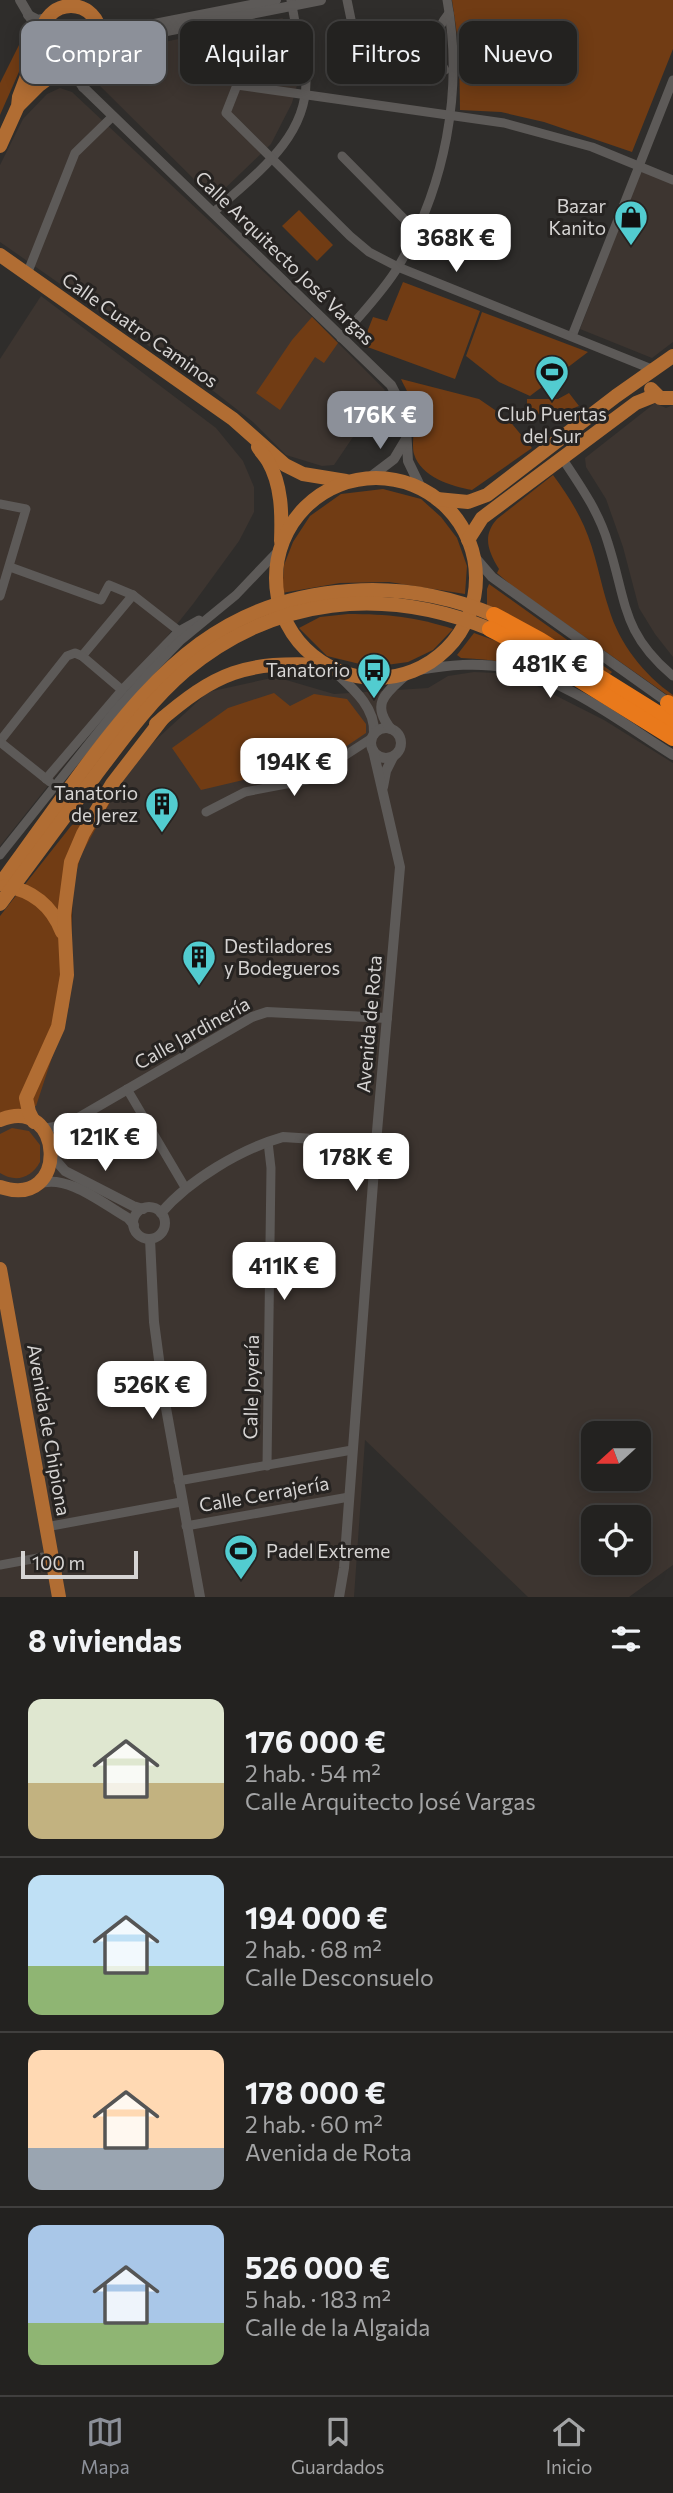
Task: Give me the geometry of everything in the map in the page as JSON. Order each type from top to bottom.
[{"type":"highway","points":[[492,622],[540,640],[673,723]]},
{"type":"highway","points":[[492,622],[533,651],[673,738]]},
{"type":"main road","points":[[46,21],[52,0]]},
{"type":"main road","points":[[47,18],[56,10],[74,3],[97,21]]},
{"type":"main road","points":[[1,143],[18,106],[24,84]]},
{"type":"main road","points":[[18,106],[41,84]]},
{"type":"main road","name":"Calle Cuatro Caminos","points":[[0,256],[233,419],[254,440],[275,479],[281,507],[279,547]]},
{"type":"main road","points":[[656,396],[650,382],[663,366]]},
{"type":"main road","points":[[437,499],[468,502],[487,495],[616,396],[663,366]]},
{"type":"main road","points":[[468,540],[482,518],[636,403],[656,396],[673,398]]},
{"type":"main road","name":"Calle Cuatro Caminos","points":[[254,440],[268,447],[285,465],[303,474],[351,481]]},
{"type":"main road","points":[[65,817],[83,805],[144,735],[198,690],[221,677],[247,668],[271,664],[328,667],[370,678],[413,671],[447,649],[459,635],[474,596],[476,575],[473,555],[455,518],[437,499],[421,488],[400,481],[369,478],[351,481],[323,493],[299,514],[279,547],[276,584],[279,605],[298,641],[328,667]]},
{"type":"main road","points":[[65,940],[58,921],[48,908],[23,890],[0,885],[116,727],[155,681],[202,641],[331,592],[379,590],[440,604],[492,622]]},
{"type":"main road","points":[[0,904],[127,733],[165,690],[247,622]]},
{"type":"main road","points":[[3,1191],[35,1185],[47,1172],[52,1150],[29,1112],[26,1098],[58,1027],[67,975],[65,894],[71,862],[83,834],[112,784],[163,718]]},
{"type":"main road","points":[[0,1120],[16,1116],[39,1125]]},
{"type":"main road","name":"Avenida de Chipiona","points":[[0,1269],[59,1597]]},
{"type":"main road","name":"Avenida de Chipiona","points":[[0,1318],[50,1597]]},
{"type":"street","points":[[20,0],[31,21]]},
{"type":"street","points":[[159,21],[221,6],[275,0]]},
{"type":"street","points":[[166,30],[291,3],[321,0]]},
{"type":"street","points":[[347,0],[352,21]]},
{"type":"street","points":[[341,338],[398,267],[432,192],[451,117],[453,73],[447,0]]},
{"type":"street","points":[[213,213],[271,159],[292,132],[306,95],[291,3]]},
{"type":"street","points":[[442,21],[449,13]]},
{"type":"street","points":[[28,15],[38,20],[47,18]]},
{"type":"street","points":[[572,336],[673,80]]},
{"type":"street","name":"Calle Arquitecto José Vargas","points":[[81,84],[397,393],[405,412],[408,461],[421,488]]},
{"type":"street","points":[[663,366],[572,336],[398,267],[363,247],[226,113],[237,85],[504,124],[543,132],[592,147],[673,180]]},
{"type":"street","points":[[27,274],[75,153],[113,116]]},
{"type":"street","points":[[342,156],[415,230]]},
{"type":"street","points":[[369,478],[394,459],[406,439]]},
{"type":"street","points":[[562,458],[598,518],[608,542],[621,596],[634,631],[661,666],[673,676]]},
{"type":"street","points":[[0,504],[26,509],[0,596]]},
{"type":"street","points":[[0,855],[114,712],[151,671],[180,641],[219,609],[279,547]]},
{"type":"street","points":[[473,555],[492,577],[671,706]]},
{"type":"street","points":[[10,567],[101,600],[109,585],[133,595],[179,631]]},
{"type":"street","points":[[82,656],[133,595]]},
{"type":"street","points":[[46,779],[122,690],[179,631],[219,609]]},
{"type":"street","points":[[55,786],[0,741],[67,656],[75,653],[82,656],[122,690]]},
{"type":"street","points":[[371,743],[383,758],[397,754],[401,744],[399,735],[391,729],[380,707],[382,699],[413,671],[482,664],[534,675],[582,698],[673,755]]},
{"type":"street","name":"Avenida de Rota","points":[[328,667],[349,685],[371,713],[374,726],[371,743],[400,867],[344,1568],[339,1597]]},
{"type":"street","points":[[206,812],[245,792],[307,780],[371,743],[382,728],[391,729]]},
{"type":"street","name":"Avenida de Rota","points":[[383,790],[386,771],[393,757]]},
{"type":"street","name":"Calle Jardinería","points":[[52,1150],[66,1125],[252,1017],[267,1012],[387,1018]]},
{"type":"street","points":[[127,1089],[186,1189]]},
{"type":"street","name":"Calle Jardinería","points":[[39,1125],[66,1125]]},
{"type":"street","points":[[161,1213],[186,1189],[209,1173],[268,1142],[282,1138],[376,1143]]},
{"type":"street","name":"Calle Joyería","points":[[267,1466],[271,1168],[268,1142]]},
{"type":"street","points":[[35,1185],[53,1180],[68,1185],[128,1218],[137,1234],[150,1239],[163,1232],[165,1222],[161,1213],[153,1208],[133,1206],[65,1171],[52,1150]]},
{"type":"street","points":[[134,1225],[136,1215],[144,1209]]},
{"type":"street","points":[[150,1239],[154,1322],[181,1502],[200,1597]]},
{"type":"street","name":"Calle Cerrajería","points":[[178,1481],[352,1450]]},
{"type":"street","name":"Calle Cerrajería","points":[[186,1526],[349,1497]]},
{"type":"street","points":[[46,1527],[181,1502]]},
{"type":"street","points":[[0,1565],[43,1557]]},
{"type":"shaded area","points":[[452,0],[673,0],[673,49],[632,152],[544,122],[501,112],[460,110],[460,84],[577,84],[577,21],[459,21],[459,48]]},
{"type":"shaded area","points":[[180,39],[180,84],[297,84],[292,103],[271,144],[214,199],[98,84],[166,84],[166,42]]},
{"type":"shaded area","points":[[19,45],[21,46],[21,67],[0,115],[0,83]]},
{"type":"shaded area","points":[[60,88],[72,92],[312,317],[385,390],[334,465],[322,466],[286,455],[253,422],[212,390],[0,242],[0,165],[23,119],[47,94]]},
{"type":"shaded area","points":[[641,170],[673,184],[673,342],[652,358],[580,329]]},
{"type":"shaded area","points":[[299,210],[333,245],[317,261],[282,226]]},
{"type":"shaded area","points":[[403,282],[480,311],[455,379],[362,345],[373,317],[387,321]]},
{"type":"shaded area","points":[[41,296],[216,428],[243,461],[254,487],[254,512],[239,541],[193,604],[0,846],[0,359]]},
{"type":"shaded area","points":[[482,312],[588,352],[530,396],[499,382],[466,356]]},
{"type":"shaded area","points":[[312,317],[338,343],[324,363],[315,357],[280,410],[256,393],[292,340]]},
{"type":"shaded area","points":[[401,379],[479,399],[508,419],[532,448],[472,490],[438,479],[423,469],[414,454],[414,409]]},
{"type":"shaded area","name":"Club Puertas del Sur","points":[[569,393],[579,406],[561,413],[527,415],[527,399],[558,399]]},
{"type":"shaded area","points":[[655,403],[666,408],[673,405],[673,657],[639,608],[623,547],[606,499],[586,467],[585,458]]},
{"type":"shaded area","points":[[553,475],[584,526],[619,634],[643,668],[673,695],[673,699],[497,573],[499,569],[488,544],[492,525]]},
{"type":"shaded area","points":[[383,489],[421,499],[441,517],[457,538],[467,566],[465,594],[389,582],[340,583],[282,593],[284,565],[293,542],[310,516],[341,494]]},
{"type":"shaded area","points":[[489,584],[612,672],[609,675],[487,605]]},
{"type":"shaded area","points":[[348,614],[402,617],[453,629],[433,650],[408,662],[372,667],[327,656],[299,628],[320,617]]},
{"type":"shaded area","points":[[474,633],[499,642],[563,679],[548,677],[508,663],[461,658],[457,655]]},
{"type":"shaded area","points":[[474,672],[495,673],[529,682],[604,720],[673,763],[673,1565],[629,1597],[528,1597],[365,1440],[354,1597],[0,1597],[0,1115],[72,942],[73,885],[81,855],[94,827],[146,749],[208,692],[276,677],[334,694],[428,688],[448,676]]},
{"type":"shaded area","points":[[274,693],[290,706],[314,694],[347,699],[366,724],[366,733],[314,768],[273,779],[269,774],[201,790],[172,748],[228,708]]},
{"type":"shaded area","points":[[119,786],[81,855],[73,885],[69,1006],[36,1106],[0,1115],[0,916],[71,826]]},
{"type":"shaded area","points":[[12,1128],[29,1131],[40,1145],[40,1162],[28,1175],[17,1178],[0,1173],[0,1134]]},
{"type":"place","name":"Bazar Kanito","points":[[631,247]]},
{"type":"place","name":"Club Puertas del Sur","points":[[552,402]]},
{"type":"place","name":"Tanatorio","points":[[374,700]]},
{"type":"place","name":"Tanatorio de Jerez","points":[[162,834]]},
{"type":"place","name":"Destiladores y Bodegueros","points":[[199,987]]},
{"type":"place","name":"Padel Extreme","points":[[241,1581]]}]
